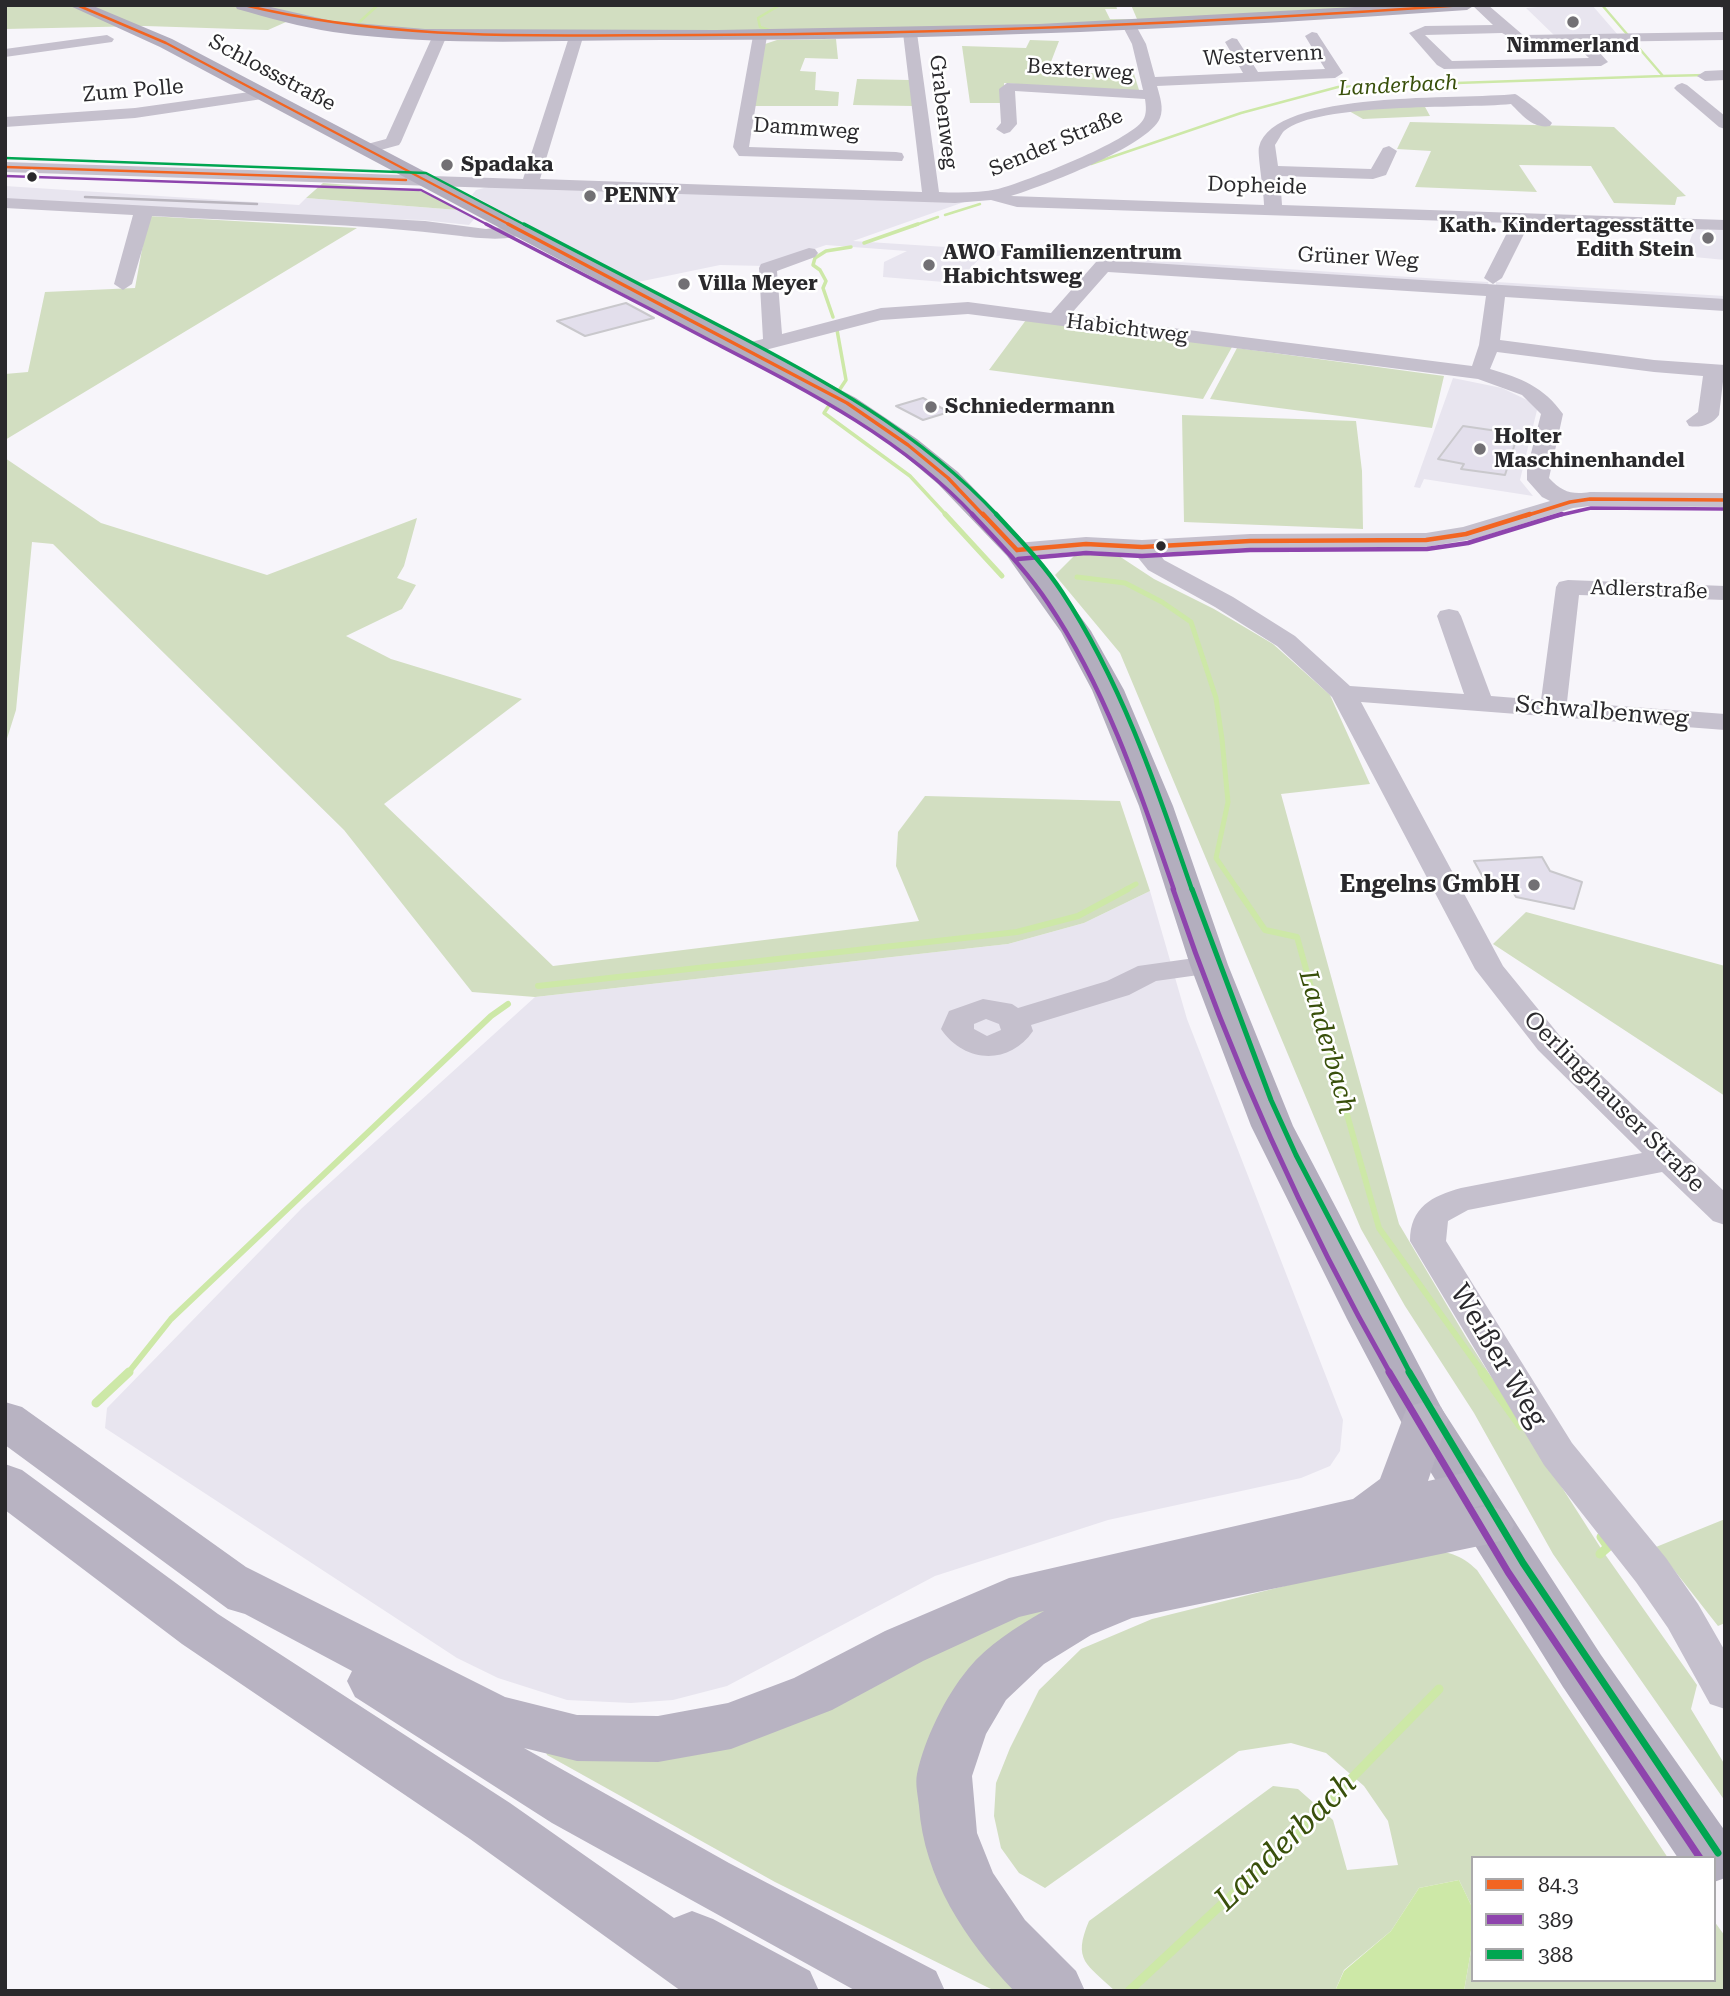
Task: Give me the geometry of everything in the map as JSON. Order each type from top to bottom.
[{"type":"highway","points":[[5,1420],[226,1580],[450,1732],[690,1873],[915,1991]]},
{"type":"highway","points":[[1368,1514],[1394,1497],[1402,1486],[1424,1420]]},
{"type":"highway","points":[[5,1483],[200,1629],[490,1821],[730,1991]]},
{"type":"highway","points":[[226,1580],[422,1683],[495,1717],[577,1738],[658,1739],[731,1726],[813,1694],[904,1646],[1009,1599],[1368,1514],[1478,1508]]},
{"type":"highway","points":[[1055,1991],[1004,1939],[969,1886],[949,1833],[944,1776],[961,1727],[987,1684],[1037,1642],[1073,1620],[1126,1599],[1478,1508]]},
{"type":"highway","points":[[490,1821],[654,1918],[789,1991]]},
{"type":"main road","name":"Schlossstraße","points":[[63,5],[96,13]]},
{"type":"main road","name":"Schlossstraße","points":[[76,5],[140,30],[424,181]]},
{"type":"main road","points":[[243,5],[321,26],[386,32],[760,36],[910,33],[1313,17],[1467,5]]},
{"type":"main road","points":[[424,181],[847,403],[908,445],[948,478],[1017,550],[1076,631],[1108,690],[1156,806],[1212,973],[1272,1126],[1424,1420],[1582,1671],[1710,1856]]},
{"type":"street","points":[[1479,5],[1505,29],[1521,38],[1725,36]]},
{"type":"street","name":"Sender Straße","points":[[5,167],[931,197],[991,195],[1024,186],[1132,137],[1149,124],[1154,114],[1150,89],[1139,44],[1129,25]]},
{"type":"street","points":[[1505,29],[1425,30],[1416,33],[1441,62],[1449,66],[1601,62],[1577,38]]},
{"type":"street","points":[[366,149],[393,142],[441,33]]},
{"type":"street","name":"Grabenweg","points":[[910,33],[931,197]]},
{"type":"street","points":[[530,184],[577,34]]},
{"type":"street","name":"Dammweg","points":[[760,36],[741,147],[745,153],[760,151],[896,157]]},
{"type":"street","name":"Westervenn","points":[[1150,89],[1254,78],[1332,74],[1336,71],[1312,36]]},
{"type":"street","points":[[5,53],[107,39]]},
{"type":"street","points":[[1233,43],[1254,78]]},
{"type":"street","points":[[1332,74],[1345,84]]},
{"type":"street","points":[[1705,76],[1725,75]]},
{"type":"street","name":"Bexterweg","points":[[1004,129],[1009,124],[1007,89],[1012,86],[1150,89]]},
{"type":"street","points":[[1682,88],[1725,124]]},
{"type":"street","name":"Zum Polle","points":[[5,122],[135,113],[264,95]]},
{"type":"street","points":[[1273,209],[1271,171],[1266,147],[1274,131],[1294,120],[1326,111],[1377,106],[1515,99],[1544,123]]},
{"type":"street","points":[[1271,171],[1373,174],[1380,171],[1389,151]]},
{"type":"street","name":"Sender Straße","points":[[461,200],[460,194],[463,190],[493,183]]},
{"type":"street","name":"Dopheide","points":[[991,195],[1017,202],[1725,225]]},
{"type":"street","points":[[5,203],[425,226],[486,234],[519,230]]},
{"type":"street","points":[[123,284],[141,217],[148,211]]},
{"type":"street","points":[[1480,373],[1489,345],[1495,285],[1502,255],[1513,243],[1523,217]]},
{"type":"street","points":[[776,341],[772,337],[768,268],[809,253]]},
{"type":"street","name":"Grüner Weg","points":[[1055,320],[1103,266],[1495,285],[1725,305]]},
{"type":"street","name":"Habichtweg","points":[[746,349],[852,321],[916,310],[985,310],[1480,373],[1518,384],[1542,397],[1552,414],[1538,469],[1538,480],[1550,492],[1570,502]]},
{"type":"street","points":[[1597,359],[1600,337]]},
{"type":"street","points":[[1489,345],[1720,371],[1707,415],[1698,421]]},
{"type":"street","points":[[1017,550],[1086,544],[1142,547],[1250,541],[1426,540],[1466,534],[1570,502],[1616,497],[1725,500]]},
{"type":"street","name":"Oerlinghauser Straße","points":[[1142,547],[1156,565],[1235,608],[1286,641],[1343,692],[1460,917],[1490,969],[1549,1043],[1725,1213]]},
{"type":"street","name":"Adlerstraße","points":[[1553,708],[1568,587],[1725,593]]},
{"type":"street","name":"Schwalbenweg","points":[[1449,616],[1480,702]]},
{"type":"street","name":"Schwalbenweg","points":[[1343,692],[1725,722]]},
{"type":"street","points":[[1014,1020],[1118,988],[1212,973]]},
{"type":"street","name":"Weißer Weg","points":[[1668,1158],[1461,1200],[1442,1207],[1430,1217],[1427,1227],[1428,1241],[1558,1454],[1651,1570],[1683,1616],[1725,1691]]},
{"type":"shaded area","points":[[5,5],[1116,5],[1117,9],[1105,9],[1110,19],[1137,19],[1131,5],[1419,5],[1227,19],[806,34],[387,30],[295,18],[268,30],[145,26],[5,29]]},
{"type":"shaded area","name":"Nimmerland","points":[[1592,5],[1618,35],[1555,36],[1526,8]]},
{"type":"shaded area","points":[[836,39],[838,59],[805,58],[800,71],[816,72],[815,90],[839,92],[838,106],[754,106],[762,45],[777,40]]},
{"type":"shaded area","points":[[1030,40],[1059,41],[1049,67],[1087,73],[1134,74],[1139,90],[1129,93],[1004,83],[1004,103],[970,103],[962,46],[1026,48]]},
{"type":"shaded area","points":[[857,79],[910,80],[913,106],[853,105]]},
{"type":"shaded area","points":[[1424,105],[1430,116],[1363,119],[1349,111]]},
{"type":"shaded area","points":[[1410,122],[1614,127],[1686,196],[1677,197],[1675,205],[1614,203],[1591,166],[1519,165],[1537,192],[1415,187],[1431,151],[1397,149]]},
{"type":"shaded area","points":[[323,183],[414,190],[428,193],[458,210],[306,198]]},
{"type":"shaded area","points":[[5,186],[299,205],[306,198],[458,210],[475,218],[469,225],[422,220],[337,218],[5,199]]},
{"type":"shaded area","points":[[488,187],[967,201],[853,241],[1488,282],[1489,286],[983,255],[956,283],[883,277],[884,262],[907,251],[826,245],[765,266],[720,265],[638,282],[568,248],[472,195],[476,190]]},
{"type":"shaded area","points":[[148,216],[357,228],[5,440],[5,374],[28,372],[45,292],[135,288]]},
{"type":"shaded area","name":"Kath. Kindertagesstätte Edith Stein","points":[[1695,227],[1725,228],[1725,260],[1684,256]]},
{"type":"shaded area","points":[[1496,282],[1725,296],[1725,301],[1496,287]]},
{"type":"shaded area","points":[[1026,320],[1232,347],[1203,399],[989,370]]},
{"type":"shaded area","points":[[1237,348],[1444,376],[1432,428],[1210,399]]},
{"type":"shaded area","points":[[1453,378],[1502,388],[1529,401],[1537,410],[1520,480],[1533,496],[1424,479],[1420,488],[1414,487]]},
{"type":"shaded area","points":[[1182,415],[1356,421],[1362,471],[1363,529],[1184,522]]},
{"type":"shaded area","points":[[5,458],[101,523],[267,575],[417,518],[404,566],[397,578],[416,585],[402,609],[346,636],[391,659],[522,699],[384,804],[553,966],[919,921],[896,866],[898,832],[925,796],[1120,801],[1150,891],[1084,923],[1008,944],[535,997],[472,992],[344,830],[53,544],[32,542],[16,710],[5,745]]},
{"type":"shaded area","points":[[1106,551],[1273,644],[1330,695],[1370,784],[1281,794],[1399,1224],[1467,1339],[1602,1550],[1697,1685],[1691,1709],[1725,1765],[1725,1801],[1553,1554],[1474,1413],[1405,1306],[1361,1229],[1120,653],[1055,575],[1074,556]]},
{"type":"shaded area","points":[[1150,891],[1187,1019],[1343,1420],[1340,1451],[1330,1466],[1301,1478],[1108,1520],[935,1576],[727,1686],[673,1700],[631,1703],[567,1700],[498,1678],[457,1658],[105,1428],[107,1408],[302,1208],[535,997],[1008,944],[1084,923]]},
{"type":"shaded area","points":[[1526,912],[1725,966],[1725,1096],[1493,944]]},
{"type":"shaded area","points":[[1725,1519],[1725,1623],[1718,1626],[1656,1547]]},
{"type":"shaded area","points":[[1425,1551],[1453,1554],[1477,1570],[1667,1856],[1471,1856],[1471,1905],[1459,1880],[1419,1888],[1391,1931],[1344,1970],[1335,1991],[1115,1991],[1090,1968],[1082,1954],[1084,1934],[1089,1921],[1273,1786],[1298,1789],[1333,1820],[1347,1870],[1398,1865],[1388,1821],[1364,1786],[1326,1753],[1291,1743],[1239,1751],[1045,1888],[1019,1873],[1001,1848],[994,1816],[996,1783],[1039,1690],[1081,1649],[1152,1619]]},
{"type":"shaded area","points":[[1102,1596],[937,1755],[1031,1991],[995,1991],[775,1882],[547,1755],[545,1749],[641,1755],[1014,1611]]},
{"type":"shaded area","points":[[1459,1880],[1471,1905],[1471,1951],[1464,1991],[1335,1991],[1344,1971],[1391,1931],[1419,1888]]},
{"type":"shaded area","points":[[1716,1924],[1725,1936],[1725,1991],[1464,1991],[1471,1951],[1471,1982],[1716,1982]]},
{"type":"building","points":[[626,303],[654,318],[585,336],[557,321]]},
{"type":"building","points":[[923,398],[949,412],[923,420],[896,406]]},
{"type":"building","name":"Holter Maschinenhandel","points":[[1463,426],[1518,434],[1505,475],[1461,469],[1464,464],[1438,459]]},
{"type":"building","name":"Engelns GmbH","points":[[1542,857],[1550,871],[1582,882],[1574,909],[1516,897],[1511,889],[1490,890],[1474,861]]},
{"type":"waterway","points":[[355,26],[378,5]]},
{"type":"waterway","points":[[772,31],[760,27],[758,18],[780,5]]},
{"type":"waterway","name":"Landerbach","points":[[1602,5],[1663,76]]},
{"type":"waterway","points":[[1663,76],[1707,75]]},
{"type":"waterway","name":"Landerbach","points":[[1091,164],[1241,113],[1338,87],[1663,76]]},
{"type":"waterway","name":"Landerbach","points":[[945,215],[980,204]]},
{"type":"waterway","name":"Landerbach","points":[[913,226],[938,217]]},
{"type":"waterway","name":"Landerbach","points":[[864,243],[918,224]]},
{"type":"waterway","name":"Landerbach","points":[[833,317],[823,288],[826,281],[820,270],[813,265],[815,258],[826,251],[851,247]]},
{"type":"waterway","name":"Landerbach","points":[[837,330],[846,380],[824,413],[910,476],[947,516]]},
{"type":"waterway","name":"Landerbach","points":[[945,514],[1002,576]]},
{"type":"waterway","name":"Landerbach","points":[[1077,577],[1125,583],[1162,602],[1191,622],[1216,698],[1222,739],[1228,802],[1216,858],[1238,890]]},
{"type":"waterway","points":[[1125,890],[1136,884]]},
{"type":"waterway","points":[[538,986],[1017,932],[1078,916],[1128,889]]},
{"type":"waterway","name":"Landerbach","points":[[1237,889],[1265,930],[1297,937],[1379,1228],[1483,1373]]},
{"type":"waterway","points":[[128,1373],[171,1319],[491,1016],[508,1004]]},
{"type":"waterway","name":"Landerbach","points":[[1482,1372],[1521,1426]]},
{"type":"waterway","points":[[96,1403],[128,1373]]},
{"type":"waterway","name":"Landerbach","points":[[1600,1554],[1608,1547],[1601,1537]]},
{"type":"waterway","name":"Landerbach","points":[[1129,1991],[1296,1835],[1439,1689]]},
{"type":"railway","points":[[85,197],[257,204]]},
{"type":"transit line","name":"84.3","points":[[77,5],[166,43],[847,403],[908,445],[948,478],[1017,550]]},
{"type":"transit line","name":"84.3","points":[[244,5],[346,26],[398,32],[502,36],[861,34],[1062,28],[1464,5]]},
{"type":"transit line","name":"388","points":[[5,158],[426,173],[828,382],[903,431],[973,489],[1035,556],[1062,592],[1108,672],[1154,778],[1211,945],[1271,1100],[1296,1155],[1390,1338],[1432,1414],[1523,1563],[1718,1853]]},
{"type":"transit line","name":"84.3","points":[[5,167],[406,180]]},
{"type":"transit line","name":"389","points":[[5,176],[421,190],[819,397],[892,445],[961,502],[1021,567],[1048,603],[1093,679],[1138,784],[1194,951],[1255,1107],[1280,1163],[1374,1346],[1508,1572],[1699,1856]]},
{"type":"transit line","name":"84.3","points":[[1017,550],[1086,544],[1142,547],[1250,541],[1426,540],[1466,534],[1570,502],[1590,499],[1725,500]]},
{"type":"transit line","name":"389","points":[[1018,559],[1086,553],[1142,556],[1250,550],[1427,549],[1468,543],[1572,511],[1591,508],[1725,509]]},
{"type":"place","name":"Nimmerland","points":[[1573,22]]},
{"type":"place","name":"Spadaka","points":[[447,165]]},
{"type":"place","name":"PENNY","points":[[590,196]]},
{"type":"place","name":"Kath. Kindertagesstätte Edith Stein","points":[[1708,238]]},
{"type":"place","name":"AWO Familienzentrum Habichtsweg","points":[[929,265]]},
{"type":"place","name":"Villa Meyer","points":[[684,284]]},
{"type":"place","name":"Schniedermann","points":[[931,407]]},
{"type":"place","name":"Holter Maschinenhandel","points":[[1480,449]]},
{"type":"place","name":"Engelns GmbH","points":[[1534,885]]}]
